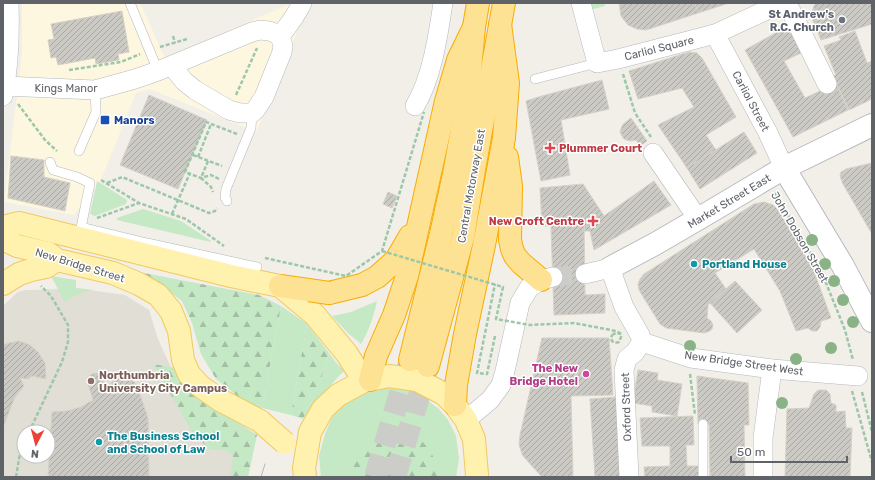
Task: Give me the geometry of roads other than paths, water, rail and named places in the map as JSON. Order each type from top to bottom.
[{"type":"highway","name":"Central Motorway East","points":[[478,3],[466,102],[454,174],[441,234],[419,363],[463,237],[502,13]]},
{"type":"highway","points":[[461,412],[456,385],[504,138],[508,83],[502,13]]},
{"type":"highway","points":[[367,380],[394,315],[407,276],[446,101],[458,60],[474,27]]},
{"type":"highway","points":[[504,138],[511,186],[510,240],[512,249],[515,256],[521,263],[547,278]]},
{"type":"highway","points":[[267,279],[329,293],[362,285],[377,277],[396,260],[419,221]]},
{"type":"main road","points":[[3,227],[20,223],[80,233],[231,276],[267,279],[315,316],[367,380]]},
{"type":"main road","name":"New Bridge Street","points":[[3,240],[17,246],[48,253],[57,260],[113,273],[139,284],[158,295],[171,311],[179,331],[183,360],[189,374],[200,386],[220,400],[260,421],[285,443],[304,472]]},
{"type":"main road","points":[[11,279],[46,267],[57,260]]},
{"type":"main road","points":[[304,472],[310,432],[323,409],[338,394],[367,380],[389,376],[417,380],[444,394],[461,412],[474,439],[478,476]]},
{"type":"street","points":[[165,69],[195,90],[225,107],[240,113],[252,113],[264,97],[280,57],[283,46],[280,36],[298,12],[302,3]]},
{"type":"street","points":[[419,109],[438,31],[443,3]]},
{"type":"street","points":[[581,3],[597,63]]},
{"type":"street","name":"Carliol Square","points":[[597,63],[715,34],[769,9],[776,3]]},
{"type":"street","points":[[786,3],[827,84]]},
{"type":"street","points":[[4,91],[8,60],[9,8]]},
{"type":"street","name":"Kings Manor","points":[[4,91],[95,90],[165,69],[252,32],[260,30],[269,31],[280,36]]},
{"type":"street","name":"Carliol Street","points":[[715,34],[768,133],[776,173]]},
{"type":"street","name":"Market Street East","points":[[585,274],[610,268],[655,244],[776,173],[872,125]]},
{"type":"street","points":[[653,153],[698,219]]},
{"type":"street","name":"John Dobson Street","points":[[776,173],[843,266],[872,321]]},
{"type":"street","points":[[610,268],[624,307],[640,335],[642,342]]},
{"type":"street","points":[[461,412],[490,400],[501,385],[520,303],[529,288],[547,278]]},
{"type":"street","name":"New Bridge Street West","points":[[642,342],[691,358],[772,369],[855,376]]},
{"type":"street","name":"Oxford Street","points":[[626,468],[624,370],[627,359],[635,352],[642,342]]},
{"type":"street","points":[[763,477],[763,438],[772,369]]},
{"type":"lane","points":[[130,3],[165,69]]},
{"type":"lane","points":[[535,79],[597,63]]},
{"type":"lane","points":[[79,151],[96,112],[95,90]]},
{"type":"lane","points":[[227,201],[225,197],[226,189],[251,128],[252,113]]},
{"type":"lane","points":[[50,162],[53,170],[77,177],[90,183],[80,233]]},
{"type":"lane","points":[[703,424],[703,477]]},
{"type":"tunnel","points":[[553,277],[585,274]]},
{"type":"tunnel","points":[[375,477],[410,360]]},
{"type":"tunnel","points":[[395,477],[428,366]]},
{"type":"tram line","points":[[261,477],[265,464]]},
{"type":"place","name":"St Andrew's R.C. Church","points":[[842,20]]},
{"type":"place","name":"Manors","points":[[105,120]]},
{"type":"place","name":"Plummer Court","points":[[550,148]]},
{"type":"place","name":"New Croft Centre","points":[[593,221]]},
{"type":"place","name":"Portland House","points":[[694,264]]},
{"type":"place","name":"The New Bridge Hotel","points":[[586,374]]},
{"type":"place","name":"Northumbria University City Campus","points":[[91,381]]},
{"type":"place","name":"The Business School and School of Law","points":[[99,442]]}]
